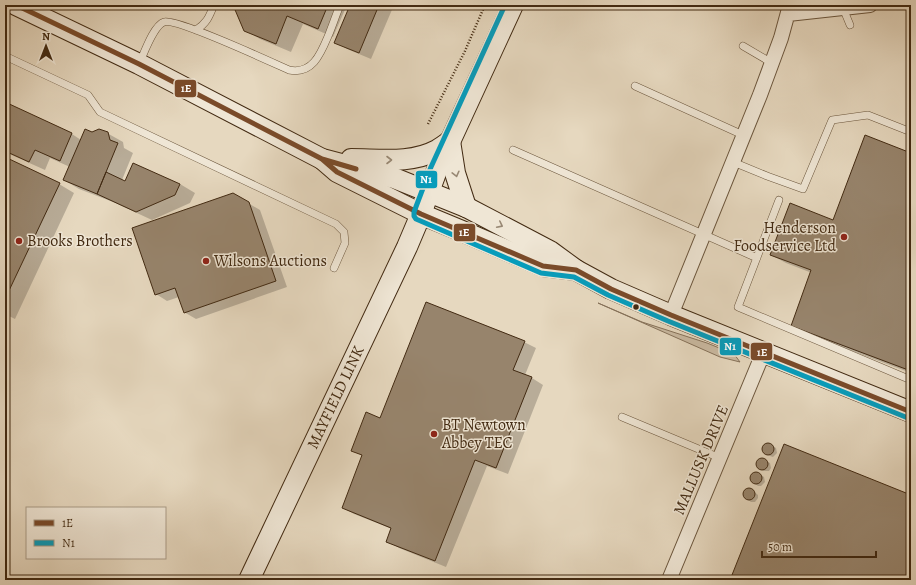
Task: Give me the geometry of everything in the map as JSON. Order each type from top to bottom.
[{"type":"main road","name":"MAYFIELD LINK","points":[[249,580],[404,254],[437,170],[513,5]]},
{"type":"main road","points":[[28,7],[322,159],[394,178],[466,207],[550,251],[576,270],[611,288],[671,315],[911,412]]},
{"type":"main road","points":[[322,159],[408,159],[437,150],[450,141],[455,173],[466,207]]},
{"type":"main road","points":[[322,159],[337,172],[421,214],[543,266],[576,270]]},
{"type":"street","points":[[671,315],[772,63],[789,10],[843,8],[870,5]]},
{"type":"street","name":"MALLUSK DRIVE","points":[[669,580],[764,353]]},
{"type":"lane","points":[[196,30],[204,25],[214,5]]},
{"type":"lane","points":[[139,64],[152,34],[163,22],[168,22],[196,30],[289,70],[303,70],[316,60],[322,50],[340,5]]},
{"type":"lane","points":[[843,8],[850,25]]},
{"type":"lane","points":[[743,46],[772,63]]},
{"type":"lane","points":[[5,56],[88,95],[100,112],[336,224],[344,232],[345,242],[334,268]]},
{"type":"lane","points":[[634,86],[743,136]]},
{"type":"lane","points":[[733,162],[803,189],[832,120],[868,115],[911,132]]},
{"type":"lane","points":[[513,150],[757,258]]},
{"type":"lane","points":[[779,200],[738,307],[911,380]]},
{"type":"lane","points":[[622,417],[720,458]]},
{"type":"path","points":[[428,124],[466,51],[486,5]]},
{"type":"shaded area","points":[[598,303],[642,322],[707,343],[734,354],[740,362],[720,357]]},
{"type":"building","points":[[233,5],[328,5],[318,29],[287,16],[276,44],[244,31]]},
{"type":"building","points":[[350,5],[379,5],[359,53],[334,43]]},
{"type":"building","points":[[5,102],[72,133],[60,161],[35,150],[29,162],[5,151]]},
{"type":"building","points":[[85,129],[92,132],[99,129],[108,132],[110,140],[118,143],[97,194],[63,180]]},
{"type":"building","name":"Henderson Foodservice Ltd","points":[[865,135],[911,153],[911,371],[791,326],[811,270],[770,255],[790,203],[833,220]]},
{"type":"building","name":"Brooks Brothers","points":[[5,157],[60,183],[5,299]]},
{"type":"building","points":[[133,163],[180,184],[175,195],[136,212],[97,194],[106,172],[125,181]]},
{"type":"building","name":"Wilsons Auctions","points":[[233,193],[249,202],[276,281],[184,313],[175,288],[155,295],[132,228]]},
{"type":"building","name":"BT Newtown Abbey TEC","points":[[426,302],[525,341],[513,370],[532,377],[496,468],[475,460],[435,561],[386,542],[391,528],[342,508],[362,455],[351,451],[366,412],[380,418]]},
{"type":"building","points":[[766,443],[770,443],[774,449],[770,455],[766,455],[762,451],[762,447]]},
{"type":"building","points":[[784,444],[911,495],[911,580],[730,580]]},
{"type":"building","points":[[760,458],[764,458],[768,464],[764,470],[760,470],[756,466],[756,462]]},
{"type":"building","points":[[754,472],[758,472],[762,478],[758,484],[754,484],[750,480],[750,476]]},
{"type":"building","points":[[747,488],[751,488],[755,494],[751,500],[747,500],[743,496],[743,492]]},
{"type":"transit line","name":"1E","points":[[16,5],[139,64],[322,159],[356,169]]},
{"type":"transit line","name":"N1","points":[[505,5],[431,167],[414,212],[416,219],[541,273],[574,277],[608,295],[668,321],[908,418]]},
{"type":"transit line","name":"1E","points":[[322,159],[337,172],[421,214],[543,266],[576,270],[611,289],[671,315],[911,412]]},
{"type":"place","name":"Henderson Foodservice Ltd","points":[[844,237]]},
{"type":"place","name":"Brooks Brothers","points":[[19,241]]},
{"type":"place","name":"Wilsons Auctions","points":[[206,261]]},
{"type":"place","name":"BT Newtown Abbey TEC","points":[[434,434]]}]
